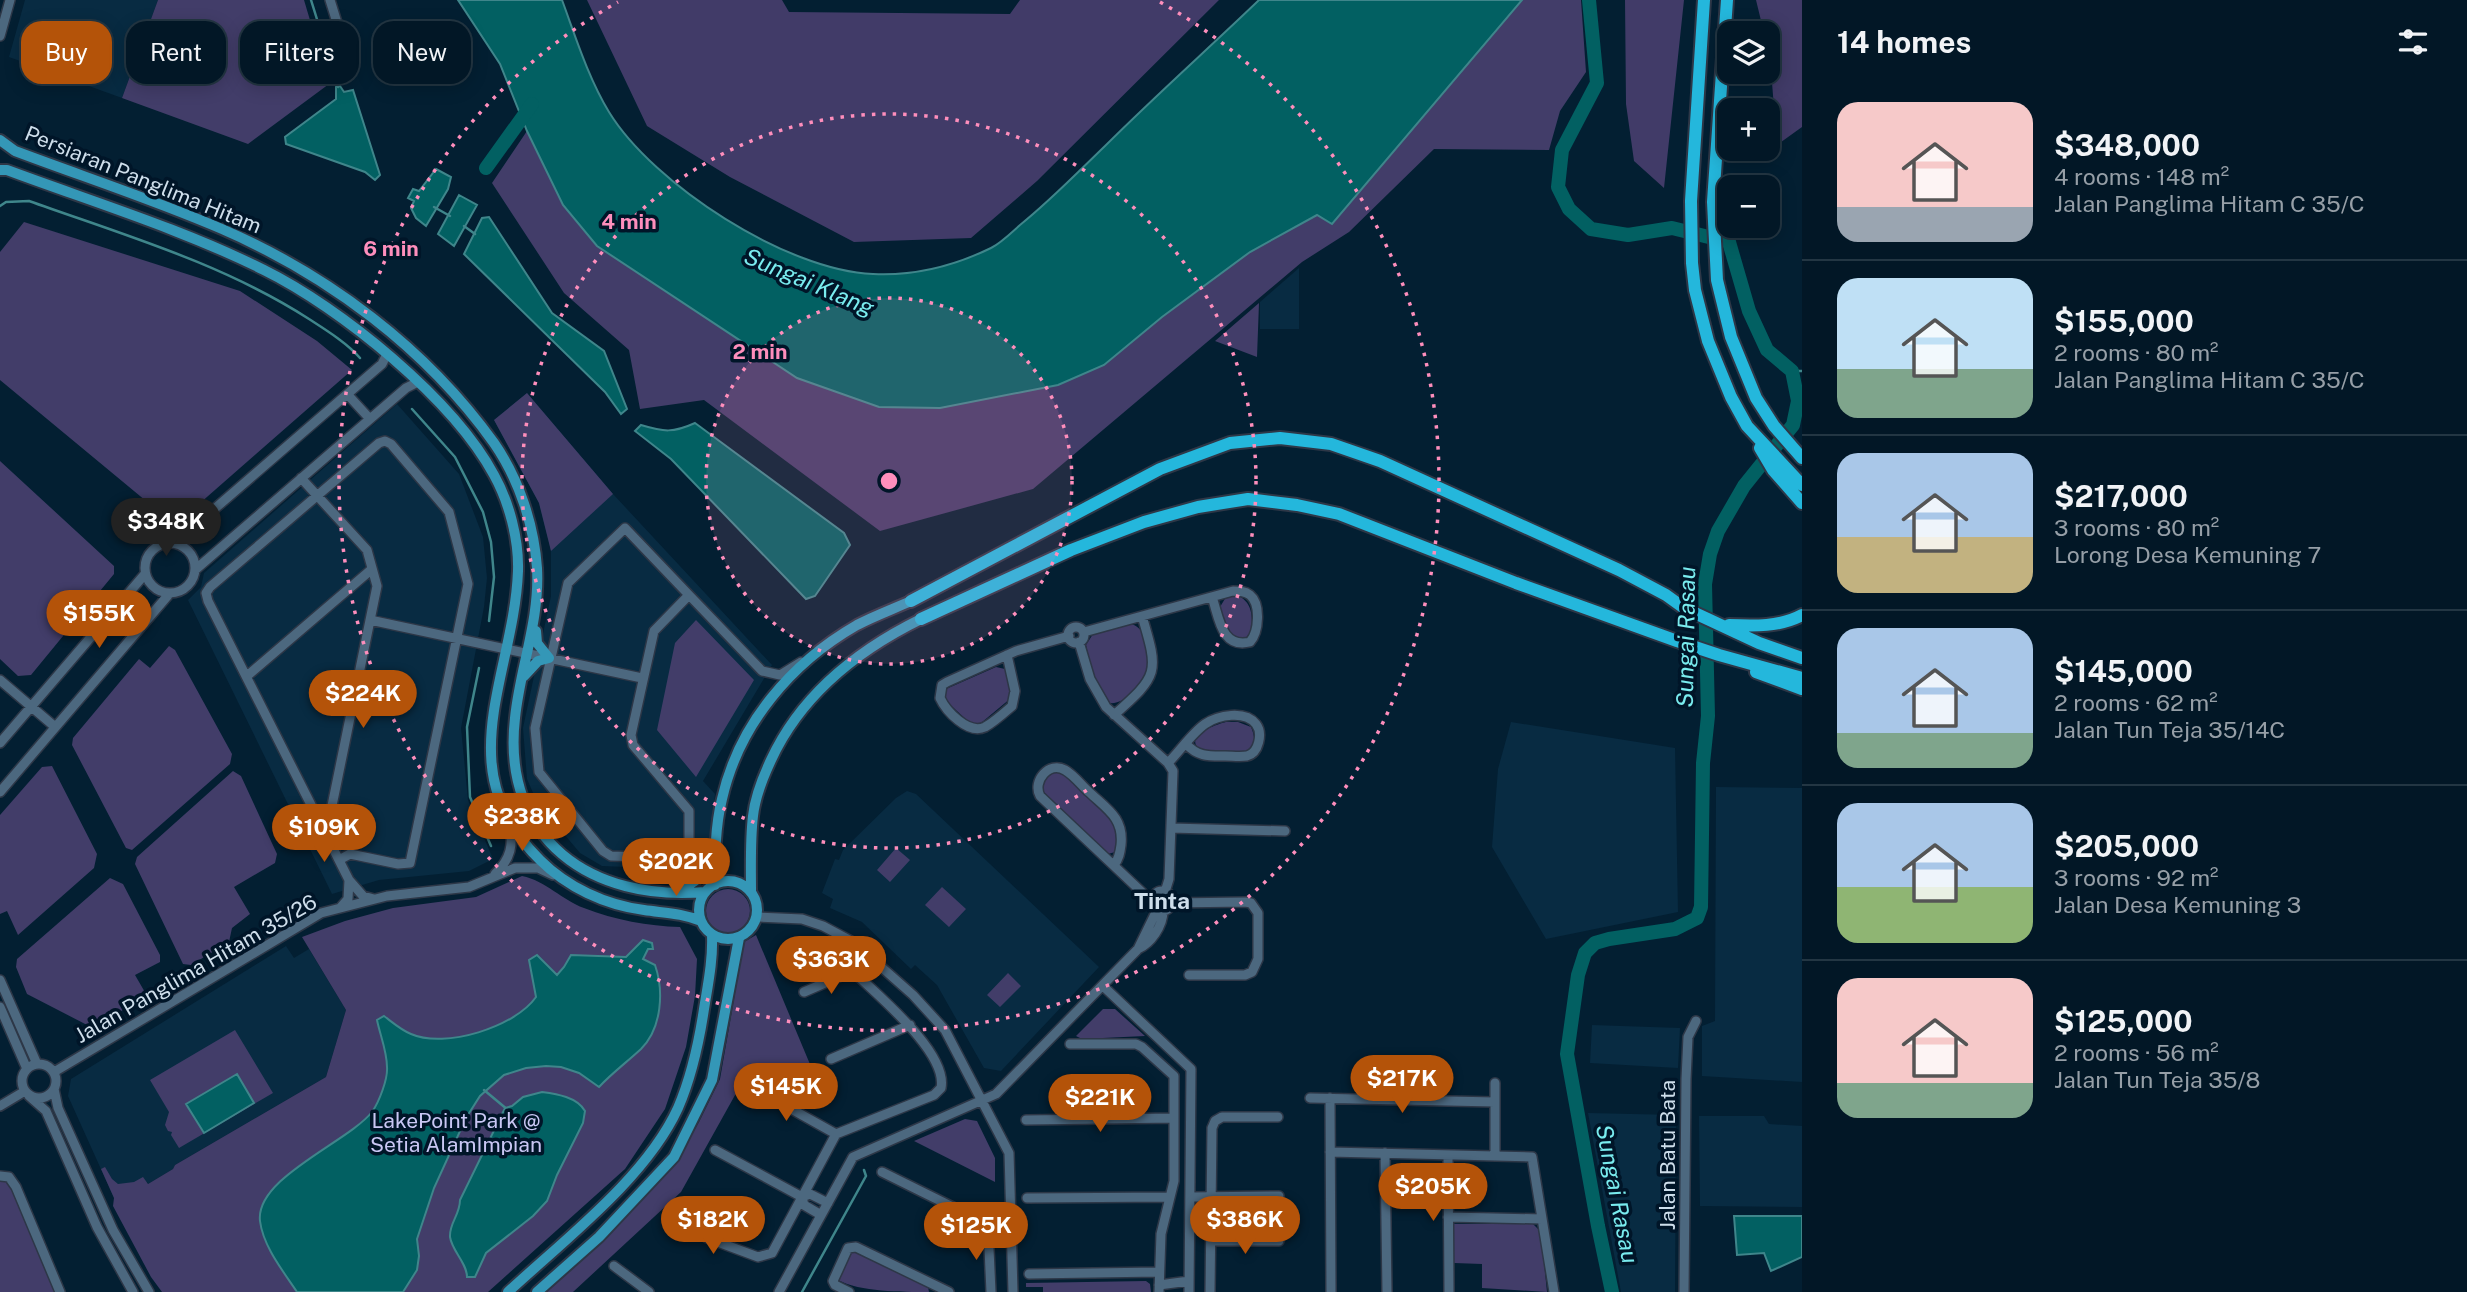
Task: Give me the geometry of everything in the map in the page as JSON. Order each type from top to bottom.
[{"type":"highway","points":[[1704,0],[1691,201],[1692,263],[1700,311],[1716,365],[1747,426],[1773,470],[1801,495]]},
{"type":"highway","points":[[1727,0],[1713,202],[1717,280],[1731,337],[1756,398],[1773,426],[1802,458]]},
{"type":"highway","points":[[911,601],[1160,469],[1230,443],[1280,438],[1331,444],[1380,461],[1619,570],[1666,595],[1684,608],[1759,643],[1802,658]]},
{"type":"highway","points":[[921,619],[1070,550],[1144,522],[1198,507],[1248,499],[1339,514],[1516,583],[1677,641],[1802,678]]},
{"type":"highway","points":[[1722,625],[1768,625],[1788,622],[1802,615]]},
{"type":"highway","points":[[1719,655],[1776,681],[1802,689]]},
{"type":"main road","name":"Persiaran Panglima Hitam","points":[[0,140],[15,151],[222,229],[270,252],[333,289],[377,322],[414,354],[464,405],[495,445],[524,502],[537,569],[534,620],[515,717],[515,764],[522,797],[536,825],[547,841],[568,860],[593,875],[627,887],[667,894],[710,888]]},
{"type":"main road","name":"Persiaran Panglima Hitam","points":[[0,170],[7,170],[142,219],[264,270],[312,297],[387,354],[461,426],[495,476],[506,503],[518,568],[512,625],[495,703],[490,744],[492,771],[506,814],[538,859],[562,879],[583,891],[640,910],[689,916],[701,921]]},
{"type":"main road","points":[[710,888],[726,881],[743,885],[751,892],[757,903],[757,917],[751,929],[739,938],[721,939],[712,935],[701,921],[699,903],[710,888],[722,799],[733,764],[769,697],[815,652],[858,625],[911,601]]},
{"type":"main road","points":[[751,892],[753,814],[763,777],[779,741],[816,691],[875,646],[921,619]]},
{"type":"main road","points":[[522,679],[538,661],[550,658],[537,643],[534,620]]},
{"type":"main road","points":[[667,894],[701,878],[709,867],[716,847]]},
{"type":"main road","points":[[508,1292],[625,1183],[659,1138],[677,1108],[701,1026],[713,955],[712,935]]},
{"type":"main road","points":[[537,1292],[599,1237],[674,1157],[712,1080],[739,938]]},
{"type":"street","points":[[0,36],[10,0]]},
{"type":"street","points":[[330,0],[337,21]]},
{"type":"street","points":[[175,543],[383,364],[387,354]]},
{"type":"street","points":[[195,570],[406,388],[418,382]]},
{"type":"street","points":[[348,394],[370,419]]},
{"type":"street","points":[[339,860],[350,854],[398,864],[411,863],[468,584],[449,512],[391,444],[385,441],[379,443],[206,593],[208,601],[349,880],[363,895],[374,899]]},
{"type":"street","points":[[301,478],[367,550],[377,586],[327,835]]},
{"type":"street","points":[[689,595],[654,631],[631,735],[632,742],[689,811],[689,845],[671,858],[611,856],[603,851],[539,772],[535,728],[568,583],[625,528],[762,670],[780,675],[815,652]]},
{"type":"street","points":[[0,792],[170,593],[186,587],[192,579],[195,570],[189,551],[175,543],[162,544],[153,549],[145,561],[145,574],[154,587],[170,593]]},
{"type":"street","points":[[247,676],[372,569]]},
{"type":"street","points":[[0,743],[145,574]]},
{"type":"street","points":[[1084,632],[1083,640],[1079,642],[1072,641],[1069,636],[1070,630],[1075,627],[1084,632],[1233,591],[1250,595],[1255,603],[1256,631],[1250,642],[1230,642],[1224,634],[1212,597]]},
{"type":"street","points":[[1114,715],[1133,698],[1152,674],[1152,649],[1143,616]]},
{"type":"street","points":[[370,620],[642,678]]},
{"type":"street","points":[[1007,655],[1015,691],[1012,706],[978,729],[970,727],[945,708],[940,698],[942,685],[1007,655],[1069,636]]},
{"type":"street","points":[[1079,642],[1096,694],[1114,715],[1168,763],[1172,771],[1169,879],[1165,892]]},
{"type":"street","points":[[0,680],[54,726]]},
{"type":"street","points":[[1168,763],[1204,724],[1226,716],[1246,717],[1256,723],[1259,733],[1256,750],[1249,756],[1202,756],[1186,744]]},
{"type":"street","points":[[1114,865],[1120,853],[1122,837],[1117,818],[1066,771],[1047,771],[1037,783],[1040,796],[1146,895],[1153,898]]},
{"type":"street","points":[[482,882],[497,872],[510,854],[512,838],[506,814]]},
{"type":"street","points":[[1171,828],[1285,831]]},
{"type":"street","name":"Jalan Panglima Hitam 35/26","points":[[54,1072],[321,913],[416,891],[469,887],[515,868],[538,868],[562,879]]},
{"type":"street","points":[[341,908],[348,900],[349,880]]},
{"type":"street","points":[[779,1292],[853,1157],[996,1094],[1138,949],[1158,912],[1170,908],[1171,897],[1165,892],[1159,892],[1153,898],[1153,904],[1158,912],[1163,918],[1148,945],[1138,949]]},
{"type":"street","points":[[1172,903],[1245,902],[1251,903],[1258,913],[1258,958],[1252,972],[1245,975],[1189,975]]},
{"type":"street","points":[[757,917],[802,919],[823,926],[853,942],[913,995],[945,1030],[1009,1153],[1013,1292]]},
{"type":"street","points":[[674,1214],[707,1238],[758,1257],[766,1256],[772,1253],[836,1134],[934,1095],[942,1088],[940,1073],[920,1035],[854,974],[841,975],[804,992]]},
{"type":"street","points":[[0,980],[37,1064]]},
{"type":"street","points":[[1102,986],[1191,1069],[1189,1292]]},
{"type":"street","points":[[0,1007],[27,1069]]},
{"type":"street","name":"Jalan Batu Bata","points":[[1684,1292],[1686,1079],[1688,1037],[1696,1021]]},
{"type":"street","points":[[831,1059],[910,1025]]},
{"type":"street","points":[[1070,1044],[1143,1046],[1174,1076],[1174,1181],[1161,1234],[1158,1289],[1189,1281]]},
{"type":"street","points":[[133,1292],[97,1227],[46,1111],[27,1093],[22,1077],[27,1069],[37,1064],[47,1066],[54,1072],[58,1108],[113,1230],[149,1292]]},
{"type":"street","points":[[1495,1083],[1495,1156]]},
{"type":"street","points":[[750,1086],[836,1134]]},
{"type":"street","points":[[27,1093],[37,1098],[45,1097],[54,1089]]},
{"type":"street","points":[[0,1106],[27,1093]]},
{"type":"street","points":[[1310,1098],[1495,1102]]},
{"type":"street","points":[[1330,1098],[1331,1292]]},
{"type":"street","points":[[1210,1292],[1214,1121],[1222,1117],[1278,1117]]},
{"type":"street","points":[[1026,1120],[1174,1118]]},
{"type":"street","points":[[715,1150],[802,1197],[804,1205],[821,1215]]},
{"type":"street","points":[[1330,1152],[1532,1157],[1554,1292]]},
{"type":"street","points":[[1385,1153],[1387,1292]]},
{"type":"street","points":[[1448,1155],[1449,1292],[1459,1292]]},
{"type":"street","points":[[882,1172],[981,1221],[988,1227],[991,1292]]},
{"type":"street","points":[[0,1177],[9,1177],[16,1187],[60,1292]]},
{"type":"street","points":[[802,1197],[810,1194],[828,1203]]},
{"type":"street","points":[[1191,1197],[1279,1196]]},
{"type":"street","points":[[1027,1198],[1170,1197]]},
{"type":"street","points":[[1448,1217],[1542,1219]]},
{"type":"street","points":[[1211,1241],[1279,1241]]},
{"type":"street","points":[[849,1292],[835,1285],[833,1281],[848,1248],[852,1247],[936,1289],[949,1292]]},
{"type":"street","points":[[614,1266],[649,1292]]},
{"type":"street","points":[[1029,1274],[1158,1272]]},
{"type":"shaded area","points":[[25,0],[158,0],[150,21],[126,21],[127,84],[122,98],[83,84],[112,84],[112,21],[21,21],[21,61],[9,57]]},
{"type":"shaded area","points":[[587,0],[782,0],[789,12],[1010,14],[1020,0],[1219,0],[1037,181],[971,238],[854,242],[730,177],[647,126]]},
{"type":"shaded area","points":[[1625,0],[1684,0],[1664,188],[1634,161],[1626,104]]},
{"type":"shaded area","points":[[1756,0],[1802,0],[1802,127],[1780,143],[1780,98],[1773,98],[1772,84],[1780,84],[1780,21],[1761,21]]},
{"type":"shaded area","points":[[1299,268],[1299,329],[1260,329],[1260,302]]},
{"type":"shaded area","points":[[527,393],[613,494],[772,665],[703,781],[715,794],[708,858],[683,879],[649,879],[650,868],[602,866],[580,853],[537,802],[527,779],[523,728],[551,596],[551,551],[539,503],[494,420]]},
{"type":"shaded area","points":[[397,404],[459,474],[483,537],[487,578],[484,607],[461,728],[468,800],[493,859],[469,871],[379,880],[332,894],[188,600],[201,587],[204,573]]},
{"type":"shaded area","points":[[1511,722],[1675,748],[1678,912],[1546,939],[1492,847],[1498,769]]},
{"type":"shaded area","points":[[1716,787],[1802,788],[1802,1082],[1702,1076],[1702,1026],[1715,1021]]},
{"type":"shaded area","points":[[907,791],[916,794],[1099,967],[1001,1071],[984,1068],[937,985],[915,965],[911,969],[862,922],[830,908],[833,899],[822,893],[835,859],[839,860],[843,850],[896,798]]},
{"type":"shaded area","points":[[286,946],[294,958],[309,949],[346,1010],[326,1077],[175,1165],[173,1169],[148,1184],[147,1182],[114,1198],[68,1096],[71,1079]]},
{"type":"shaded area","points":[[1592,1025],[1680,1028],[1678,1068],[1590,1063]]},
{"type":"shaded area","points":[[1588,1113],[1676,1115],[1675,1292],[1621,1292]]},
{"type":"shaded area","points":[[1699,1116],[1764,1116],[1769,1124],[1802,1126],[1802,1207],[1700,1206]]},
{"type":"green space","points":[[158,0],[304,0],[310,21],[240,21],[240,84],[329,84],[248,144],[122,98],[127,84],[226,84],[226,21],[150,21]]},
{"type":"green space","points":[[1522,0],[1581,0],[1586,72],[1560,111],[1549,150],[1434,149],[1349,232],[1302,262],[1033,489],[880,531],[704,400],[640,409],[629,350],[564,293],[492,183],[527,131],[563,205],[940,408],[1058,385],[1104,365],[1162,317],[1250,252],[1317,215],[1332,224]]},
{"type":"green space","points":[[24,222],[240,291],[317,341],[352,370],[175,525],[0,380],[0,252]]},
{"type":"green space","points":[[1259,303],[1257,357],[1215,341]]},
{"type":"green space","points":[[527,393],[613,494],[551,551],[539,503],[494,420]]},
{"type":"green space","points":[[0,461],[114,566],[114,574],[31,675],[18,676],[0,659]]},
{"type":"green space","points":[[1237,595],[1249,606],[1251,615],[1252,631],[1244,640],[1230,633],[1220,607],[1226,597]]},
{"type":"green space","points":[[696,620],[754,680],[696,777],[657,730],[675,643]]},
{"type":"green space","points":[[1129,624],[1140,629],[1144,635],[1149,656],[1148,669],[1143,681],[1133,692],[1121,701],[1109,703],[1094,679],[1086,645],[1093,634]]},
{"type":"green space","points":[[169,646],[175,650],[232,754],[230,764],[132,850],[126,848],[72,745],[73,738],[139,659],[150,668]]},
{"type":"green space","points":[[996,667],[1005,669],[1007,673],[1011,698],[981,723],[970,723],[945,700],[946,689]]},
{"type":"green space","points":[[1226,722],[1238,722],[1251,727],[1254,741],[1250,750],[1204,752],[1197,747],[1195,742],[1201,733]]},
{"type":"green space","points":[[52,766],[97,854],[94,868],[18,935],[7,911],[0,914],[0,815],[42,767]]},
{"type":"green space","points":[[233,771],[241,776],[277,854],[275,863],[234,887],[250,914],[232,928],[229,942],[191,965],[183,964],[135,864],[137,857]]},
{"type":"green space","points":[[1053,773],[1063,773],[1114,822],[1117,848],[1115,852],[1104,853],[1042,790],[1042,781]]},
{"type":"green space","points":[[896,848],[910,860],[890,882],[877,870]]},
{"type":"green space","name":"LakePoint Park @ Setia AlamImpian","points":[[522,876],[539,882],[576,905],[608,916],[632,922],[680,927],[697,959],[695,996],[686,1047],[665,1109],[625,1169],[488,1292],[162,1292],[151,1277],[113,1206],[114,1198],[101,1169],[105,1167],[118,1184],[134,1182],[143,1177],[148,1184],[173,1169],[175,1165],[326,1077],[346,1010],[302,937],[345,921],[393,908],[476,897]]},
{"type":"green space","points":[[110,878],[123,884],[160,955],[160,962],[135,975],[146,994],[142,999],[97,1025],[89,1026],[27,994],[16,967],[17,959]]},
{"type":"green space","points":[[942,887],[966,909],[949,927],[925,905]]},
{"type":"green space","points":[[728,889],[737,890],[744,895],[749,902],[749,920],[744,927],[737,932],[728,933],[719,932],[712,927],[707,920],[706,911],[707,902],[712,895],[719,890]]},
{"type":"green space","points":[[756,935],[817,1081],[803,1108],[751,1078],[744,1079],[681,1192],[573,1292],[547,1292],[644,1198],[676,1162],[720,1079],[744,942]]},
{"type":"green space","points":[[1008,973],[1021,986],[1000,1007],[987,995]]},
{"type":"green space","points":[[1103,1009],[1115,1009],[1145,1036],[1082,1039],[1076,1036]]},
{"type":"green space","points":[[235,1030],[273,1093],[179,1148],[171,1135],[172,1132],[168,1131],[165,1125],[169,1112],[150,1080]]},
{"type":"green space","points":[[965,1119],[977,1121],[995,1158],[995,1182],[914,1141]]},
{"type":"green space","points":[[2,1180],[11,1184],[57,1292],[0,1292]]},
{"type":"green space","points":[[1222,1203],[1287,1203],[1288,1233],[1221,1235],[1218,1230],[1217,1208]]},
{"type":"green space","points":[[1453,1224],[1533,1224],[1541,1232],[1547,1292],[1482,1288],[1482,1264],[1454,1263]]},
{"type":"green space","points":[[857,1250],[928,1287],[929,1292],[869,1289],[838,1280],[851,1251]]},
{"type":"green space","points":[[1146,1281],[1150,1284],[1151,1292],[1043,1292],[1043,1287],[1026,1287],[1026,1283]]},
{"type":"water","name":"Sungai Klang","points":[[458,0],[562,0],[589,71],[609,112],[629,140],[689,194],[725,219],[802,258],[839,269],[888,274],[948,265],[998,243],[1053,197],[1259,0],[1522,0],[1332,224],[1317,215],[1250,252],[1162,317],[1104,365],[1058,385],[940,408],[879,407],[797,378],[597,246],[563,205],[527,131],[500,64]]},
{"type":"water","points":[[340,86],[344,92],[353,90],[380,175],[375,180],[365,172],[286,144],[285,137],[336,99],[336,87]]},
{"type":"water","points":[[436,169],[451,177],[448,189],[426,226],[416,218],[411,208],[414,201],[408,198],[413,189],[419,191]]},
{"type":"water","points":[[459,195],[477,205],[454,246],[438,234]]},
{"type":"water","points":[[489,217],[552,313],[604,351],[627,409],[621,414],[605,392],[464,254],[482,218]]},
{"type":"water","points":[[695,423],[844,533],[850,545],[815,596],[806,599],[671,459],[635,431],[641,425],[668,430],[681,429]]},
{"type":"water","points":[[643,940],[652,943],[653,949],[648,949],[643,959],[655,965],[660,986],[657,1020],[648,1040],[599,1087],[579,1073],[561,1067],[546,1066],[526,1068],[504,1075],[480,1096],[466,1118],[434,1188],[417,1239],[417,1270],[403,1292],[297,1292],[265,1240],[260,1221],[262,1205],[272,1190],[287,1176],[360,1124],[375,1108],[387,1072],[386,1055],[377,1020],[384,1016],[407,1032],[425,1038],[460,1037],[478,1032],[512,1018],[536,997],[529,960],[537,955],[557,975],[571,955],[626,957]]},
{"type":"water","points":[[237,1074],[254,1103],[204,1133],[186,1104]]},
{"type":"water","points":[[542,1092],[577,1102],[585,1111],[583,1123],[547,1201],[533,1216],[486,1253],[475,1277],[467,1277],[450,1237],[460,1200],[505,1108],[523,1097]]},
{"type":"water","points":[[1734,1216],[1802,1216],[1802,1257],[1771,1271],[1764,1253],[1737,1255]]},
{"type":"waterway","points":[[311,0],[338,87]]},
{"type":"waterway","name":"Sungai Rasau","points":[[1589,0],[1597,83],[1562,150],[1558,187],[1569,209],[1591,229],[1628,235],[1672,228],[1729,242],[1749,311],[1767,350],[1792,371],[1798,401],[1793,425],[1744,486],[1718,531],[1710,554],[1705,584],[1708,716],[1703,763],[1701,907],[1697,918],[1675,929],[1595,943],[1585,953],[1578,975],[1567,1054],[1612,1292]]},
{"type":"waterway","points":[[486,168],[532,104]]},
{"type":"waterway","points":[[0,206],[6,202],[29,201],[208,266],[309,319],[343,342],[360,358]]},
{"type":"waterway","points":[[434,207],[450,216]]},
{"type":"waterway","points":[[464,226],[475,234]]},
{"type":"waterway","points":[[1792,371],[1802,371]]},
{"type":"waterway","points":[[412,409],[455,457],[483,512],[491,542],[494,577],[489,621]]},
{"type":"waterway","points":[[479,668],[467,727],[470,797],[491,846]]},
{"type":"waterway","points":[[484,1090],[508,1110]]},
{"type":"waterway","points":[[802,1292],[866,1176],[864,1170]]},
{"type":"district","name":"Tinta","points":[[1162,901]]}]
